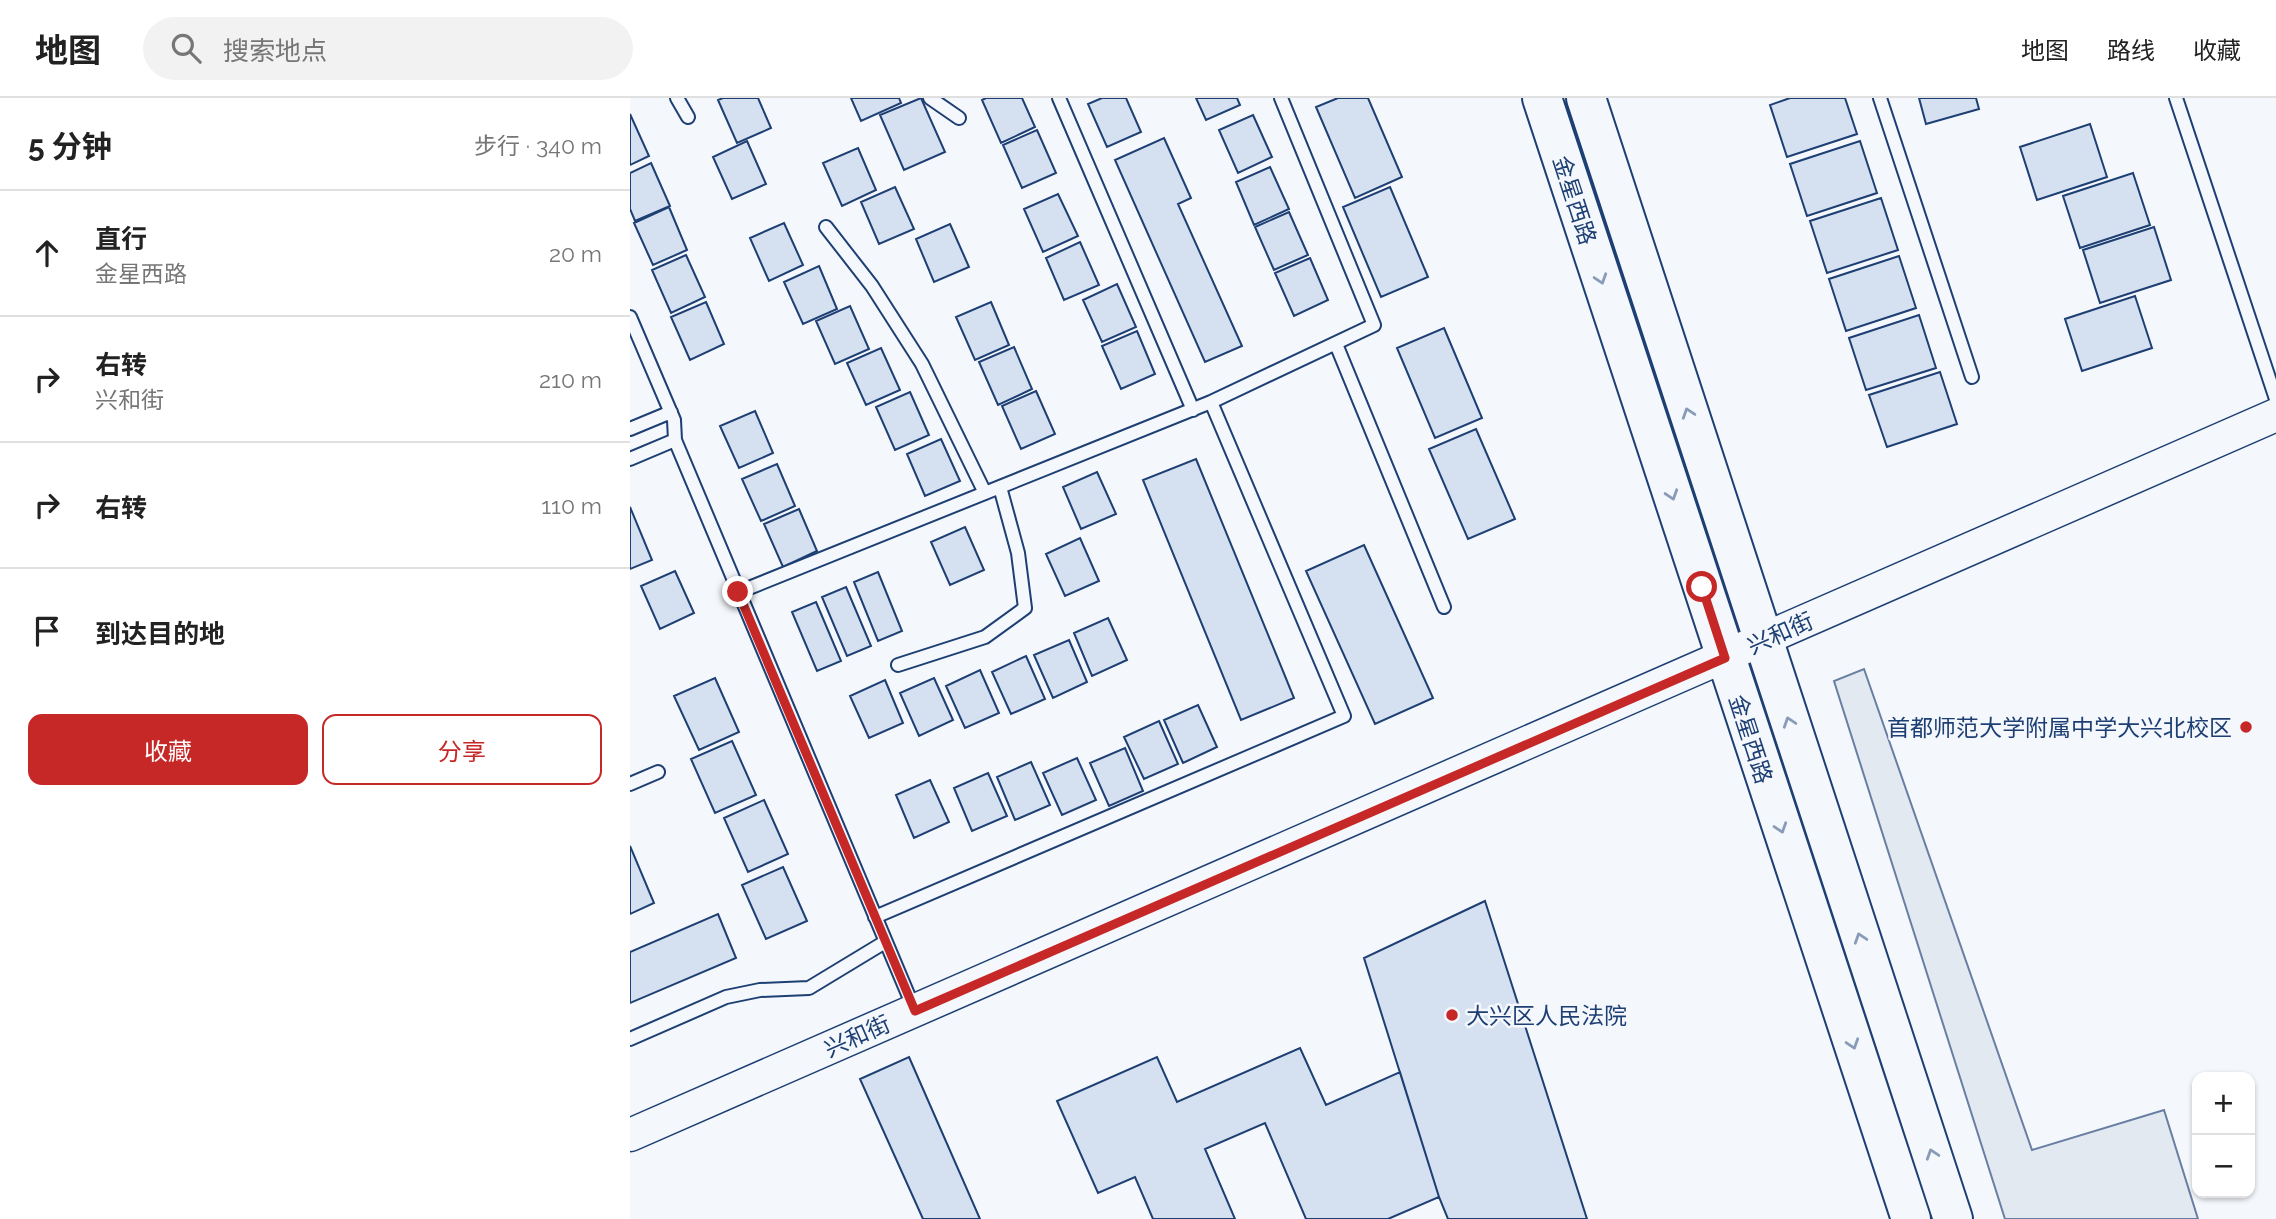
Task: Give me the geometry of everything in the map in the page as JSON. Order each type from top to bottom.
[{"type":"main road","name":"金星西路","points":[[1542,98],[1911,1219]]},
{"type":"main road","name":"金星西路","points":[[1586,98],[1953,1219]]},
{"type":"street","name":"兴和街","points":[[630,1135],[2276,415]]},
{"type":"lane","points":[[677,98],[688,117]]},
{"type":"lane","points":[[930,98],[959,118]]},
{"type":"lane","points":[[1059,98],[1193,410]]},
{"type":"lane","points":[[738,592],[1193,410],[1374,326],[1281,98]]},
{"type":"lane","points":[[1880,98],[1972,377]]},
{"type":"lane","points":[[2176,98],[2276,400]]},
{"type":"lane","points":[[826,227],[872,286],[922,364],[985,493]]},
{"type":"lane","points":[[630,317],[671,412],[675,440],[915,1011]]},
{"type":"lane","points":[[1335,344],[1444,607]]},
{"type":"lane","points":[[875,917],[1344,716],[1211,402]]},
{"type":"lane","points":[[630,429],[671,412]]},
{"type":"lane","points":[[630,459],[675,440]]},
{"type":"lane","points":[[898,665],[985,637],[1025,608],[1018,553],[1000,487]]},
{"type":"lane","points":[[630,784],[658,772]]},
{"type":"lane","points":[[630,1039],[726,997],[760,990],[809,988],[886,942]]},
{"type":"shaded area","points":[[1864,669],[2032,1150],[2164,1110],[2198,1219],[2005,1219],[1834,681]]},
{"type":"building","points":[[758,98],[771,128],[737,143],[718,100]]},
{"type":"building","points":[[851,98],[899,98],[901,103],[861,121]]},
{"type":"building","points":[[921,98],[945,152],[904,170],[880,115]]},
{"type":"building","points":[[1022,98],[1035,127],[1001,143],[982,100]]},
{"type":"building","points":[[1102,98],[1126,98],[1141,132],[1107,147],[1088,104]]},
{"type":"building","points":[[1196,98],[1237,98],[1240,105],[1206,120]]},
{"type":"building","points":[[1338,98],[1368,98],[1402,177],[1355,198],[1316,107]]},
{"type":"building","points":[[1790,98],[1845,98],[1857,134],[1787,157],[1770,105]]},
{"type":"building","points":[[1919,98],[1976,98],[1979,109],[1926,124]]},
{"type":"building","points":[[630,114],[649,156],[630,165]]},
{"type":"building","points":[[1253,115],[1272,157],[1238,173],[1219,130]]},
{"type":"building","points":[[2090,124],[2107,177],[2037,200],[2020,147]]},
{"type":"building","points":[[1037,130],[1056,173],[1022,188],[1003,145]]},
{"type":"building","points":[[1164,138],[1191,198],[1178,204],[1242,346],[1205,362],[1115,160]]},
{"type":"building","points":[[747,141],[766,184],[732,199],[713,157]]},
{"type":"building","points":[[1860,141],[1877,193],[1807,216],[1790,164]]},
{"type":"building","points":[[858,148],[876,190],[842,206],[823,163]]},
{"type":"building","points":[[651,163],[670,206],[635,221],[630,209],[630,173]]},
{"type":"building","points":[[1270,167],[1289,209],[1254,225],[1236,182]]},
{"type":"building","points":[[2133,173],[2150,225],[2080,248],[2063,196]]},
{"type":"building","points":[[895,187],[914,229],[879,244],[861,202]]},
{"type":"building","points":[[1390,187],[1428,277],[1381,297],[1343,207]]},
{"type":"building","points":[[1058,194],[1078,236],[1043,252],[1024,209]]},
{"type":"building","points":[[1881,198],[1898,250],[1827,273],[1810,221]]},
{"type":"building","points":[[669,207],[687,250],[653,265],[634,223]]},
{"type":"building","points":[[1289,212],[1308,255],[1274,270],[1255,227]]},
{"type":"building","points":[[784,223],[803,265],[769,281],[750,238]]},
{"type":"building","points":[[950,224],[969,267],[934,282],[916,239]]},
{"type":"building","points":[[2154,227],[2171,280],[2100,303],[2083,250]]},
{"type":"building","points":[[1080,242],[1099,285],[1064,300],[1046,258]]},
{"type":"building","points":[[686,255],[705,297],[671,313],[652,270]]},
{"type":"building","points":[[1899,256],[1916,308],[1846,331],[1829,279]]},
{"type":"building","points":[[1310,258],[1328,300],[1294,316],[1275,273]]},
{"type":"building","points":[[819,266],[837,309],[803,324],[784,282]]},
{"type":"building","points":[[1117,284],[1136,327],[1102,342],[1083,300]]},
{"type":"building","points":[[2135,296],[2152,348],[2082,371],[2065,319]]},
{"type":"building","points":[[706,302],[724,344],[690,360],[671,317]]},
{"type":"building","points":[[991,302],[1009,345],[975,360],[956,317]]},
{"type":"building","points":[[850,306],[869,349],[835,364],[816,321]]},
{"type":"building","points":[[1919,315],[1936,368],[1866,390],[1849,338]]},
{"type":"building","points":[[1444,328],[1482,418],[1435,438],[1397,348]]},
{"type":"building","points":[[1137,331],[1155,374],[1121,389],[1102,346]]},
{"type":"building","points":[[1014,347],[1032,389],[998,405],[979,362]]},
{"type":"building","points":[[881,348],[900,390],[866,405],[847,363]]},
{"type":"building","points":[[1940,372],[1957,424],[1887,447],[1869,395]]},
{"type":"building","points":[[1036,391],[1055,434],[1021,449],[1002,406]]},
{"type":"building","points":[[910,392],[929,435],[895,450],[876,407]]},
{"type":"building","points":[[755,411],[773,453],[739,468],[720,426]]},
{"type":"building","points":[[1476,429],[1515,519],[1468,539],[1429,449]]},
{"type":"building","points":[[941,439],[960,481],[925,496],[907,454]]},
{"type":"building","points":[[1196,459],[1294,698],[1241,720],[1143,480]]},
{"type":"building","points":[[777,464],[795,506],[761,521],[742,479]]},
{"type":"building","points":[[1097,472],[1116,514],[1081,529],[1063,487]]},
{"type":"building","points":[[630,507],[652,560],[630,569]]},
{"type":"building","points":[[799,509],[817,551],[783,567],[764,524]]},
{"type":"building","points":[[965,527],[984,570],[950,585],[931,542]]},
{"type":"building","points":[[1080,538],[1099,581],[1065,596],[1046,554]]},
{"type":"building","points":[[1364,545],[1433,698],[1375,724],[1306,571]]},
{"type":"building","points":[[675,571],[694,613],[660,629],[641,586]]},
{"type":"building","points":[[878,572],[902,631],[878,641],[854,582]]},
{"type":"building","points":[[846,587],[871,646],[847,656],[822,597]]},
{"type":"building","points":[[816,602],[841,661],[817,671],[792,612]]},
{"type":"building","points":[[1108,618],[1127,660],[1092,676],[1074,633]]},
{"type":"building","points":[[1069,640],[1087,682],[1053,698],[1034,655]]},
{"type":"building","points":[[1026,656],[1045,699],[1011,714],[992,672]]},
{"type":"building","points":[[980,670],[999,713],[965,728],[946,686]]},
{"type":"building","points":[[715,678],[739,732],[699,750],[674,696]]},
{"type":"building","points":[[934,678],[953,720],[919,736],[900,693]]},
{"type":"building","points":[[885,680],[903,723],[869,738],[850,696]]},
{"type":"building","points":[[1198,705],[1217,747],[1183,763],[1164,720]]},
{"type":"building","points":[[1159,721],[1178,764],[1144,779],[1124,737]]},
{"type":"building","points":[[732,741],[756,795],[715,813],[691,759]]},
{"type":"building","points":[[1125,748],[1143,791],[1109,806],[1090,763]]},
{"type":"building","points":[[1077,758],[1096,800],[1062,815],[1043,773]]},
{"type":"building","points":[[1031,762],[1050,805],[1015,820],[997,777]]},
{"type":"building","points":[[988,773],[1007,816],[972,831],[954,788]]},
{"type":"building","points":[[930,780],[949,822],[914,838],[896,795]]},
{"type":"building","points":[[764,800],[788,854],[748,872],[724,818]]},
{"type":"building","points":[[630,846],[654,903],[630,914]]},
{"type":"building","points":[[783,867],[807,921],[766,939],[742,885]]},
{"type":"building","name":"大兴区人民法院","points":[[1485,901],[1587,1219],[1448,1219],[1439,1197],[1364,958]]},
{"type":"building","points":[[718,914],[736,958],[630,1003],[630,952]]},
{"type":"building","points":[[1300,1048],[1326,1105],[1400,1072],[1439,1197],[1388,1219],[1306,1219],[1265,1123],[1205,1149],[1235,1219],[1153,1219],[1135,1177],[1098,1193],[1057,1101],[1157,1057],[1177,1102]]},
{"type":"building","points":[[909,1057],[980,1219],[923,1219],[860,1079]]},
{"type":"place","name":"首都师范大学附属中学大兴北校区","points":[[2246,727]]},
{"type":"place","name":"大兴区人民法院","points":[[1452,1015]]},
{"type":"route","points":[[738,592],[915,1011],[1725,658],[1702,587]]}]
